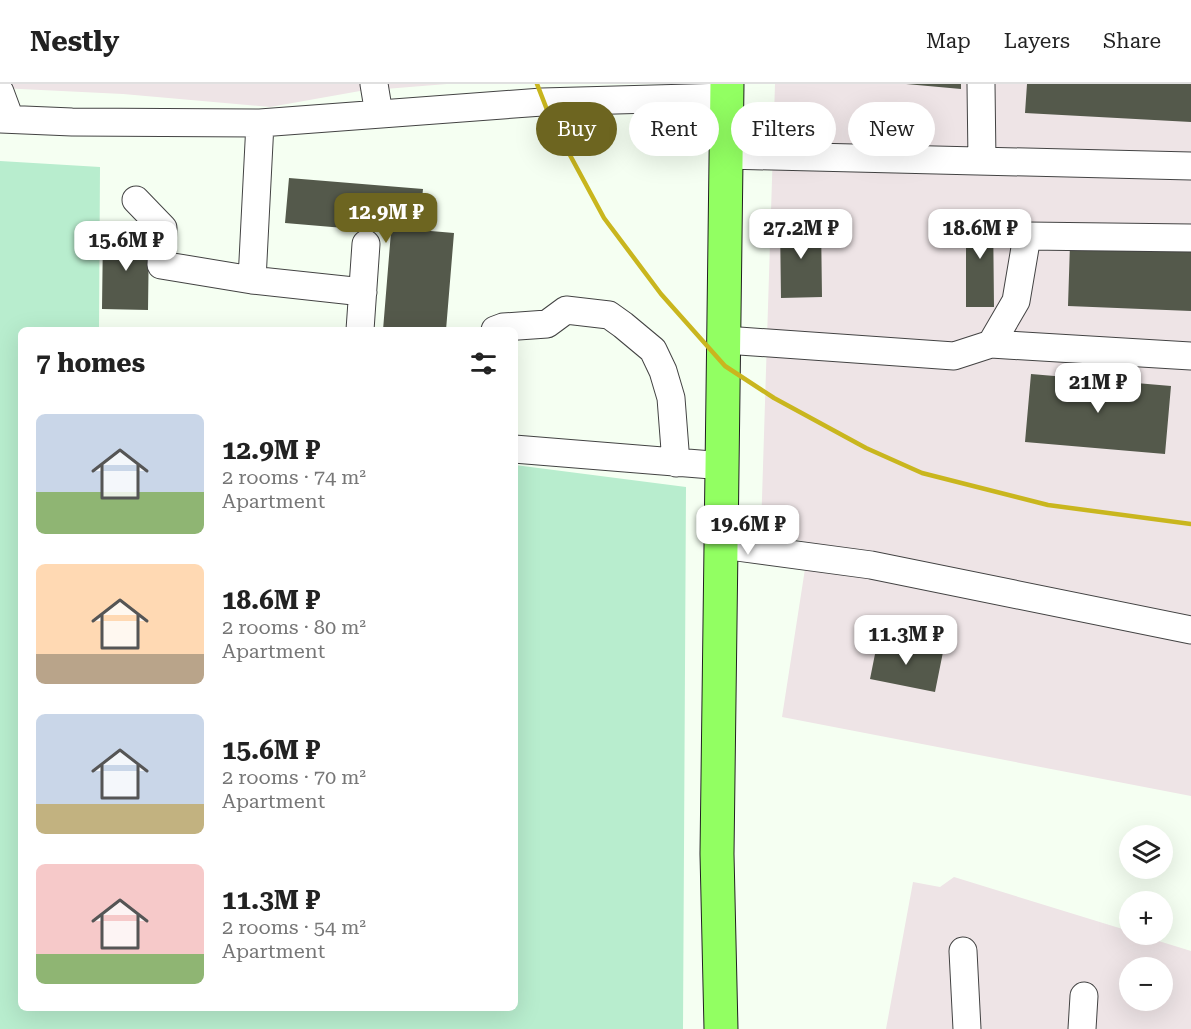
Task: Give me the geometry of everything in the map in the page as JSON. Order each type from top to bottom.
[{"type":"main road","points":[[721,1029],[717,854],[724,466],[727,90]]},
{"type":"street","points":[[374,84],[379,114]]},
{"type":"street","points":[[981,84],[982,161]]},
{"type":"street","points":[[0,92],[5,119],[260,123],[379,114],[516,94],[727,90]]},
{"type":"street","points":[[252,280],[260,123]]},
{"type":"street","points":[[726,155],[1191,166]]},
{"type":"street","points":[[136,200],[163,228],[161,265],[252,280],[363,292]]},
{"type":"street","points":[[991,344],[1016,301],[1027,236],[1191,238]]},
{"type":"street","points":[[360,327],[366,244]]},
{"type":"street","points":[[503,327],[547,324],[566,310],[609,315],[653,350],[663,371],[671,398],[676,463]]},
{"type":"street","points":[[725,340],[954,356],[991,344],[1191,356]]},
{"type":"street","points":[[518,449],[724,466]]},
{"type":"street","points":[[722,545],[871,565],[1191,630]]},
{"type":"street","points":[[963,951],[967,1029]]},
{"type":"street","points":[[1082,1029],[1084,996]]},
{"type":"shaded area","points":[[0,84],[447,84],[360,91],[270,107],[123,94],[0,88]]},
{"type":"shaded area","points":[[775,84],[1191,84],[1191,796],[782,717],[809,543],[761,530],[773,156],[836,156],[836,102],[774,102]]},
{"type":"shaded area","points":[[954,877],[1119,928],[1119,945],[1172,945],[1191,951],[1191,1029],[886,1029],[913,882],[940,887]]},
{"type":"green space","points":[[0,161],[100,167],[99,327],[18,327],[18,1011],[518,1011],[518,465],[686,487],[683,1029],[0,1029]]},
{"type":"building","points":[[906,84],[961,84],[961,89]]},
{"type":"building","points":[[1027,84],[1191,84],[1191,122],[1025,113]]},
{"type":"building","points":[[289,178],[423,189],[419,230],[454,233],[446,327],[383,327],[391,232],[285,223]]},
{"type":"building","points":[[993,211],[994,307],[966,307],[966,212]]},
{"type":"building","points":[[821,222],[822,297],[781,298],[780,223]]},
{"type":"building","points":[[103,233],[149,234],[148,310],[102,309]]},
{"type":"building","points":[[1070,244],[1191,248],[1191,311],[1068,306]]},
{"type":"building","points":[[1031,374],[1171,386],[1165,454],[1025,442]]},
{"type":"building","points":[[878,639],[943,652],[935,692],[870,679]]},
{"type":"railway","points":[[537,84],[551,120],[604,218],[661,294],[725,366],[774,398],[866,448],[922,473],[1048,505],[1191,524]]}]
